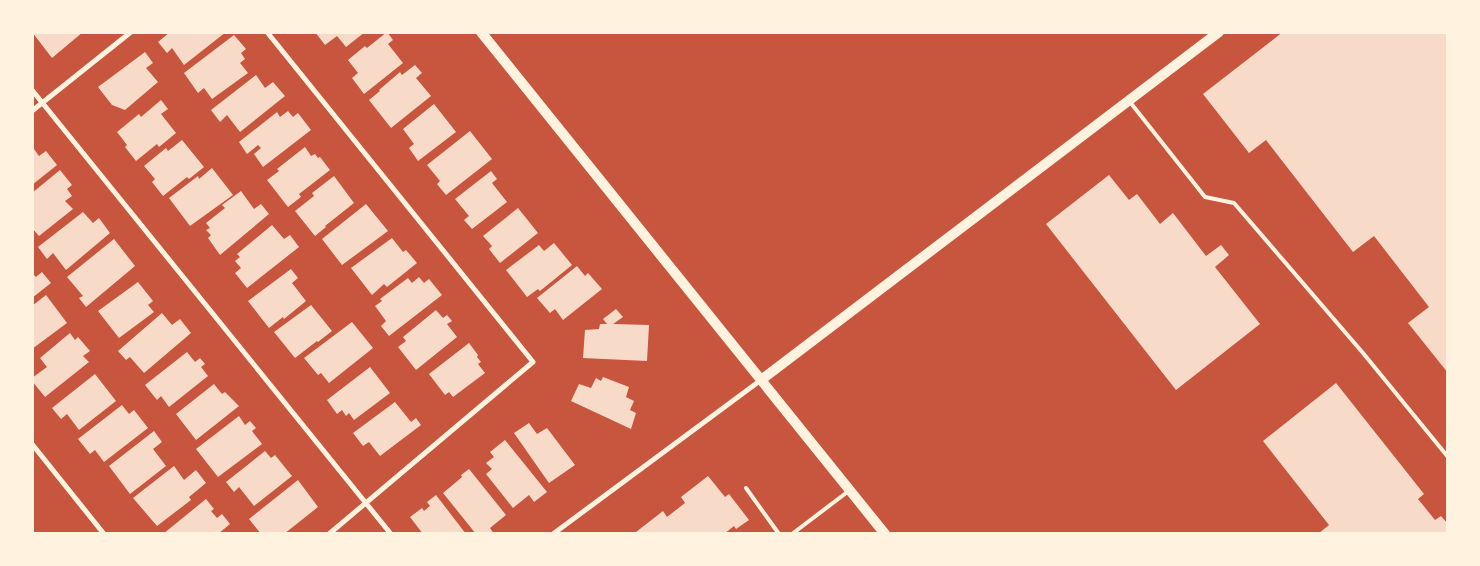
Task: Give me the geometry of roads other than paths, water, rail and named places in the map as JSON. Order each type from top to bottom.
[{"type":"main road","points":[[481,32],[885,534]]},
{"type":"main road","points":[[761,380],[1219,32]]},
{"type":"street","points":[[32,111],[131,32]]},
{"type":"street","points":[[267,32],[533,362],[329,534]]},
{"type":"street","points":[[32,90],[391,534]]},
{"type":"street","points":[[554,534],[761,380]]},
{"type":"street","points":[[32,444],[104,534]]},
{"type":"lane","points":[[1129,101],[1205,197],[1234,204],[1363,353],[1448,457]]},
{"type":"lane","points":[[746,488],[779,534]]},
{"type":"lane","points":[[792,534],[850,490]]}]
